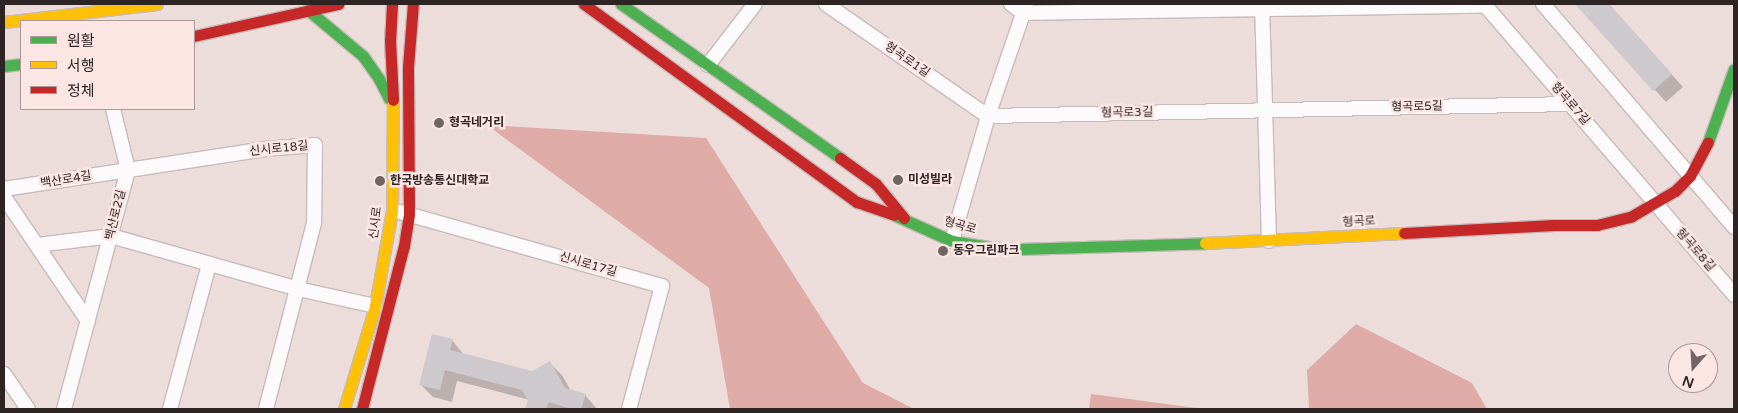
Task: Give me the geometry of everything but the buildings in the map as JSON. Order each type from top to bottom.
[{"type":"street","points":[[21,20],[158,4]]},
{"type":"street","points":[[195,36],[229,30],[338,4]]},
{"type":"street","name":"신시로","points":[[344,409],[375,306],[392,211],[393,108],[390,40],[392,4]]},
{"type":"street","points":[[362,409],[404,246],[409,214],[408,66],[413,4]]},
{"type":"street","name":"형곡로","points":[[584,4],[857,202],[906,219],[952,241],[988,247],[1019,249],[1269,241],[1554,225],[1597,225],[1632,216],[1656,204],[1675,191],[1690,176],[1707,144],[1734,74]]},
{"type":"street","name":"형곡로","points":[[621,4],[876,184],[906,219]]},
{"type":"street","points":[[708,65],[756,4]]},
{"type":"street","name":"형곡로1길","points":[[826,4],[988,116]]},
{"type":"street","points":[[1011,4],[1025,8],[1485,5]]},
{"type":"street","points":[[1543,4],[1734,227]]},
{"type":"street","name":"형곡로7길","points":[[1485,5],[1656,204]]},
{"type":"street","points":[[1262,6],[1269,241]]},
{"type":"street","points":[[952,241],[988,116],[1025,8]]},
{"type":"street","points":[[308,10],[363,56],[379,79],[393,108]]},
{"type":"street","points":[[4,22],[20,20]]},
{"type":"street","points":[[4,66],[20,64]]},
{"type":"street","name":"형곡로5길","points":[[1265,110],[1570,104]]},
{"type":"street","name":"백산로2길","points":[[64,409],[128,170],[113,110]]},
{"type":"street","name":"형곡로3길","points":[[988,116],[1265,110]]},
{"type":"street","name":"신시로18길","points":[[128,170],[264,149],[315,145],[314,223],[266,409]]},
{"type":"street","name":"백산로4길","points":[[4,189],[128,170]]},
{"type":"street","points":[[4,197],[88,321]]},
{"type":"street","name":"형곡로8길","points":[[1656,204],[1734,295]]},
{"type":"street","name":"신시로17길","points":[[392,211],[409,214],[662,286],[629,409]]},
{"type":"street","points":[[37,245],[111,236],[298,289],[375,306]]},
{"type":"street","points":[[170,409],[209,264]]},
{"type":"street","points":[[4,374],[28,409]]},
{"type":"shaded area","points":[[487,125],[706,138],[863,383],[914,409],[730,409],[709,288]]},
{"type":"shaded area","points":[[1356,324],[1472,383],[1487,409],[1309,409],[1307,370]]},
{"type":"shaded area","points":[[1091,394],[1204,409],[1089,409]]},
{"type":"traffic: fast","points":[[621,4],[840,158]]},
{"type":"traffic: fast","points":[[308,10],[363,56],[379,79],[389,99]]},
{"type":"traffic: fast","points":[[4,66],[20,64]]},
{"type":"traffic: fast","points":[[1708,142],[1734,69]]},
{"type":"traffic: fast","points":[[894,215],[952,241],[988,247],[1019,249],[1205,243]]},
{"type":"traffic: slow","points":[[21,20],[157,4]]},
{"type":"traffic: slow","points":[[4,22],[20,20]]},
{"type":"traffic: slow","points":[[344,409],[375,306],[392,211],[393,100]]},
{"type":"traffic: slow","points":[[1205,243],[1404,233]]},
{"type":"traffic: jam","points":[[195,36],[338,4]]},
{"type":"traffic: jam","points":[[392,4],[390,40],[393,100]]},
{"type":"traffic: jam","points":[[362,409],[404,246],[409,214],[408,67],[413,4]]},
{"type":"traffic: jam","points":[[584,4],[857,202],[894,215]]},
{"type":"traffic: jam","points":[[1404,233],[1554,225],[1597,225],[1632,216],[1675,191],[1690,176],[1708,142]]},
{"type":"traffic: jam","points":[[840,158],[876,184],[904,218]]},
{"type":"place","name":"형곡네거리","points":[[439,123]]},
{"type":"place","name":"미성빌라","points":[[898,180]]},
{"type":"place","name":"한국방송통신대학교","points":[[380,181]]},
{"type":"place","name":"동우그린파크","points":[[943,251]]}]
